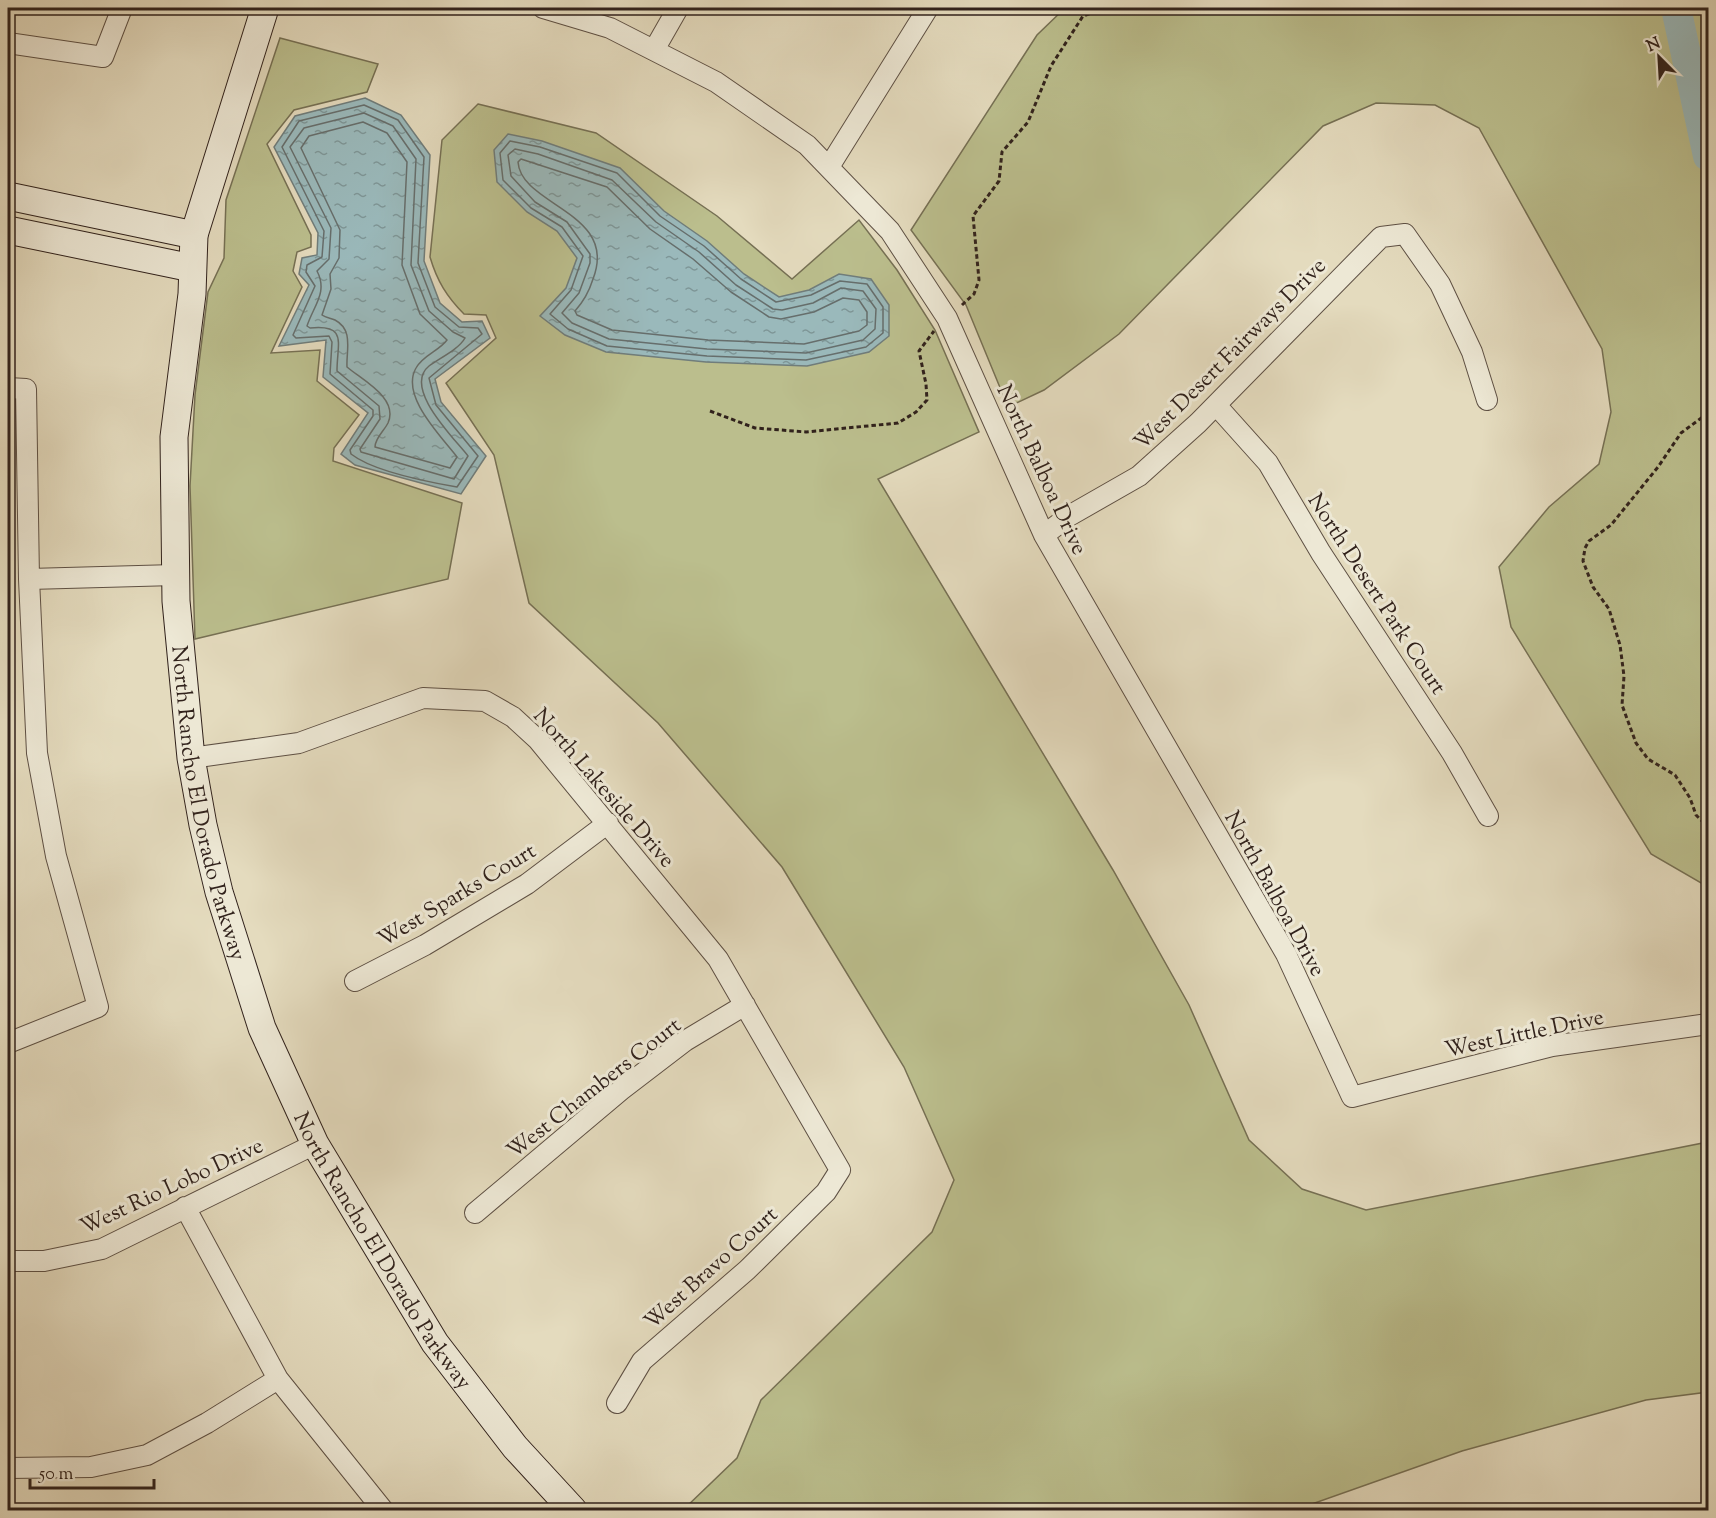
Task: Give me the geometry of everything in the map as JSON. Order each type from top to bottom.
[{"type":"street","points":[[8,43],[103,57],[122,8]]},
{"type":"street","name":"North Rancho El Dorado Parkway","points":[[265,8],[194,235],[192,294],[174,438],[176,575],[191,758],[219,892],[240,963],[262,1028],[315,1144],[435,1344],[515,1447],[573,1510]]},
{"type":"street","name":"North Balboa Drive","points":[[543,8],[610,28],[716,82],[807,145],[890,231],[947,318],[1044,535],[1286,954],[1352,1097]]},
{"type":"street","points":[[654,50],[678,8]]},
{"type":"street","points":[[829,167],[928,8]]},
{"type":"street","points":[[8,196],[194,235]]},
{"type":"street","points":[[8,231],[192,268]]},
{"type":"street","name":"West Desert Fairways Drive","points":[[1044,535],[1069,516],[1139,476],[1216,405],[1381,237],[1404,234],[1440,284],[1472,352],[1487,400]]},
{"type":"street","points":[[8,1043],[98,1007],[56,856],[38,753],[17,389]]},
{"type":"street","name":"North Desert Park Court","points":[[1216,405],[1268,463],[1321,553],[1452,753],[1488,816]]},
{"type":"street","points":[[29,579],[176,575]]},
{"type":"street","name":"North Lakeside Drive","points":[[191,758],[299,744],[423,698],[485,701],[513,717],[538,740],[718,959],[840,1170]]},
{"type":"street","name":"West Sparks Court","points":[[355,981],[425,945],[527,884],[608,823]]},
{"type":"street","name":"West Chambers Court","points":[[475,1213],[621,1089],[685,1041],[745,1005]]},
{"type":"street","name":"West Little Drive","points":[[1352,1097],[1552,1046],[1708,1024]]},
{"type":"street","name":"West Rio Lobo Drive","points":[[8,1261],[44,1261],[102,1249],[315,1144]]},
{"type":"street","name":"West Bravo Court","points":[[617,1403],[642,1361],[747,1270],[826,1192],[840,1170]]},
{"type":"street","points":[[185,1207],[278,1379],[383,1510]]},
{"type":"street","points":[[8,1468],[91,1467],[147,1455],[207,1423],[278,1379]]},
{"type":"path","points":[[962,305],[974,294],[979,280],[973,216],[999,181],[1002,152],[1028,122],[1050,66],[1083,16],[1107,8]]},
{"type":"path","points":[[710,411],[755,428],[806,432],[898,423],[916,412],[927,400],[919,351],[936,327]]},
{"type":"path","points":[[1708,413],[1681,433],[1611,525],[1589,541],[1585,548],[1583,561],[1590,582],[1609,609],[1620,645],[1624,676],[1622,705],[1636,743],[1648,759],[1675,775],[1690,798],[1695,815],[1708,827]]},
{"type":"green space","points":[[1065,8],[1708,8],[1708,887],[1651,854],[1511,627],[1499,567],[1549,507],[1599,464],[1611,412],[1602,349],[1479,128],[1435,105],[1376,103],[1323,126],[1119,334],[1044,390],[1008,407],[966,305],[911,230],[1037,35]]},
{"type":"green space","points":[[280,38],[378,64],[367,92],[294,110],[267,144],[311,235],[311,247],[297,252],[293,271],[302,287],[271,353],[320,350],[317,381],[359,415],[334,448],[333,461],[462,503],[448,579],[195,639],[190,486],[195,395],[208,292],[224,258],[226,200]]},
{"type":"green space","points":[[478,104],[596,133],[717,216],[792,279],[859,220],[897,270],[935,330],[979,432],[878,479],[1113,870],[1189,1005],[1249,1140],[1302,1189],[1366,1210],[1708,1142],[1708,1392],[1646,1400],[1462,1451],[1295,1510],[683,1510],[737,1458],[761,1400],[932,1232],[954,1180],[904,1067],[782,867],[658,723],[529,603],[494,455],[446,383],[496,338],[486,315],[464,314],[452,301],[439,281],[430,257],[442,140]]},
{"type":"water","points":[[365,98],[401,115],[430,155],[424,261],[440,303],[462,322],[482,321],[490,338],[435,379],[441,402],[486,456],[461,494],[355,465],[341,454],[368,413],[323,377],[326,340],[279,346],[309,285],[299,274],[302,258],[317,255],[318,233],[274,147],[295,116]]},
{"type":"water","points":[[508,134],[542,141],[620,168],[664,211],[707,241],[744,274],[779,297],[809,290],[839,274],[871,279],[889,305],[889,336],[869,352],[807,366],[706,362],[606,352],[565,335],[540,316],[566,288],[577,258],[557,231],[527,212],[497,182],[494,150]]},
{"type":"waterway","points":[[1676,8],[1708,156]]}]
